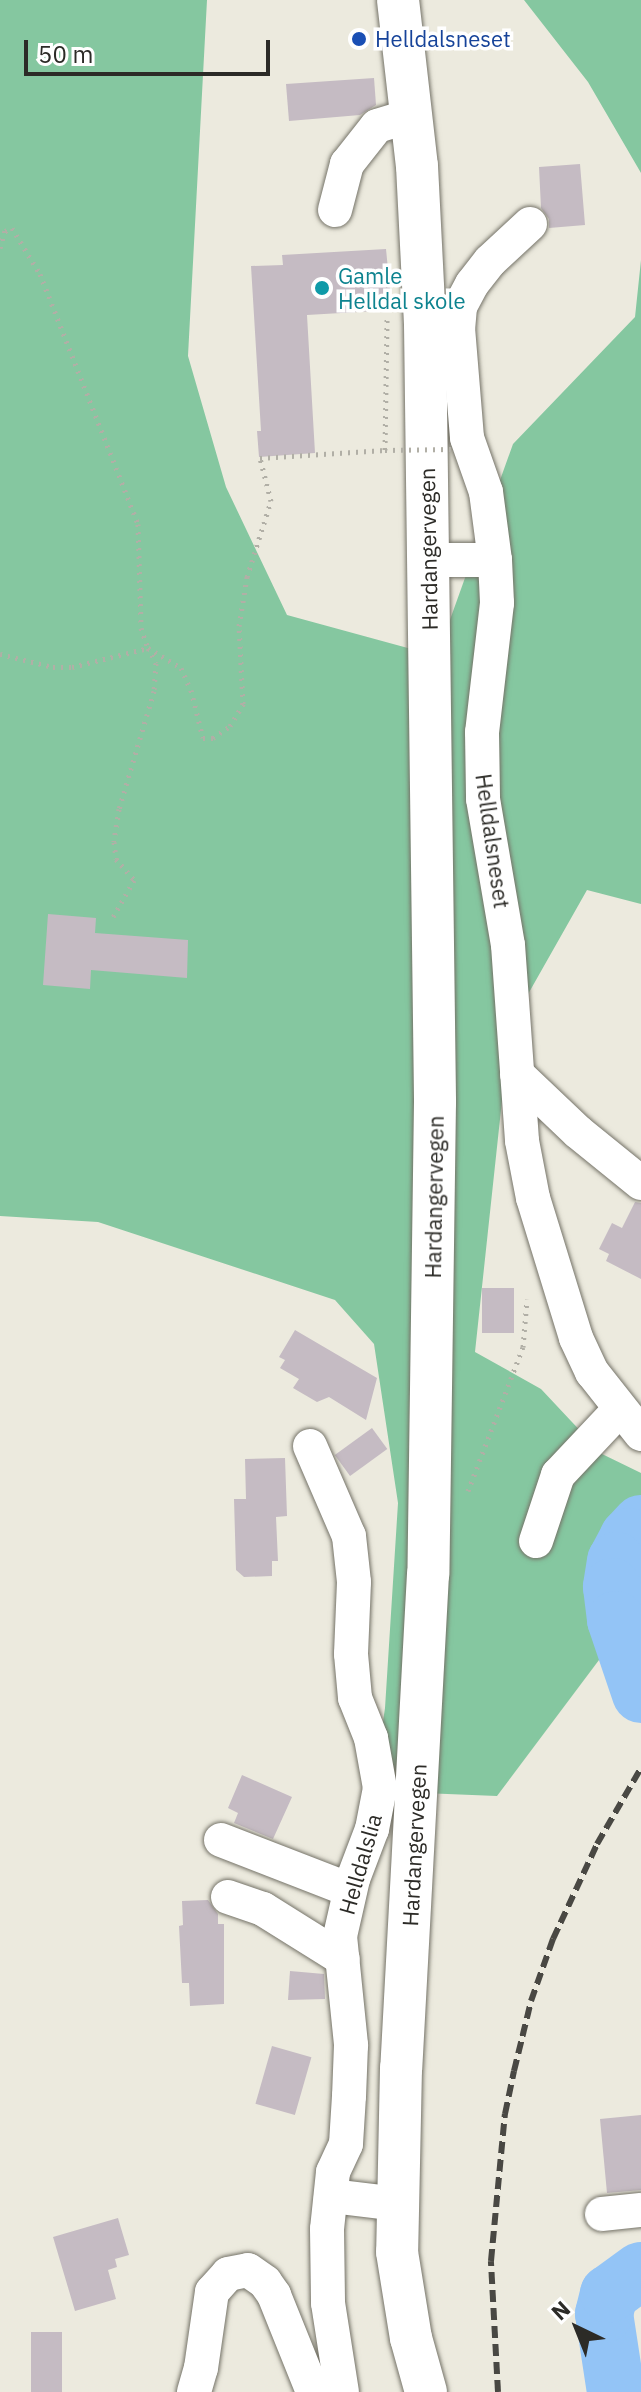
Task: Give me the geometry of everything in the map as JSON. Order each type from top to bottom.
[{"type":"main road","name":"Hardangervegen","points":[[398,0],[412,115],[425,324],[435,1102],[428,1574],[401,2068],[397,2252],[411,2338],[426,2392]]},
{"type":"street","points":[[335,210],[347,164],[377,126],[412,115]]},
{"type":"street","name":"Helldalsneset","points":[[530,224],[490,261],[472,284],[460,307],[458,328],[467,438],[486,492],[495,560],[497,603],[482,732],[483,799],[508,945],[522,1141],[533,1198],[560,1293],[592,1372],[630,1422]]},
{"type":"street","points":[[428,560],[495,560]]},
{"type":"street","points":[[517,1074],[641,1183]]},
{"type":"street","points":[[536,1541],[558,1475],[630,1422]]},
{"type":"street","name":"Helldalslia","points":[[310,1446],[349,1536],[354,1582],[351,1654],[355,1698],[371,1738],[380,1788],[372,1829],[350,1890],[340,1936],[351,2045],[346,2144],[333,2172],[328,2303],[342,2392]]},
{"type":"street","points":[[221,1840],[350,1890]]},
{"type":"street","points":[[228,1897],[263,1909],[343,1959]]},
{"type":"street","points":[[331,2196],[397,2204]]},
{"type":"street","points":[[602,2214],[641,2210]]},
{"type":"street","points":[[194,2392],[201,2368],[212,2292],[228,2274],[248,2270],[265,2282],[274,2295],[313,2392]]},
{"type":"path","points":[[0,248],[5,231],[12,228],[40,274],[138,524],[141,628],[156,663],[154,691],[119,809],[114,842],[116,859],[134,880],[112,919]]},
{"type":"path","points":[[384,333],[385,450]]},
{"type":"path","points":[[0,654],[53,667],[72,667],[148,648],[181,668],[191,690],[203,738],[213,738],[230,726],[243,704],[239,626],[247,577],[271,501],[260,458],[453,449]]},
{"type":"path","points":[[466,1494],[523,1347],[527,1295]]},
{"type":"green space","points":[[0,0],[207,0],[188,356],[226,487],[287,615],[437,656],[513,444],[635,317],[641,260],[641,904],[587,890],[510,1026],[475,1352],[541,1389],[602,1454],[641,1473],[641,1604],[497,1796],[373,1791],[385,1708],[398,1503],[374,1344],[335,1300],[98,1222],[0,1216]]},
{"type":"green space","points":[[524,0],[641,0],[641,173],[588,82]]},
{"type":"building","points":[[374,78],[376,105],[360,115],[289,121],[286,84]]},
{"type":"building","points":[[580,164],[585,225],[549,228],[549,219],[541,208],[539,167]]},
{"type":"building","name":"Gamle Helldal skole","points":[[386,249],[392,310],[307,315],[315,453],[259,457],[257,431],[261,431],[251,266],[283,265],[282,255]]},
{"type":"building","points":[[48,914],[96,918],[95,933],[188,940],[187,978],[91,970],[90,989],[43,985]]},
{"type":"building","points":[[635,1202],[641,1203],[641,1279],[606,1261],[609,1254],[599,1249],[612,1223],[622,1228]]},
{"type":"building","points":[[482,1288],[514,1288],[514,1333],[482,1333]]},
{"type":"building","points":[[295,1330],[377,1378],[366,1420],[329,1397],[317,1402],[293,1388],[299,1379],[280,1368],[285,1360],[279,1357]]},
{"type":"building","points":[[372,1428],[387,1449],[350,1476],[335,1455]]},
{"type":"building","points":[[285,1458],[287,1516],[276,1517],[278,1561],[272,1561],[272,1576],[244,1577],[236,1570],[234,1499],[246,1499],[245,1459]]},
{"type":"building","points":[[242,1775],[292,1797],[273,1839],[234,1823],[238,1813],[228,1808]]},
{"type":"building","points":[[208,1900],[218,1914],[218,1924],[224,1924],[224,2004],[190,2006],[189,1983],[182,1983],[179,1926],[183,1925],[182,1901]]},
{"type":"building","points":[[290,1971],[324,1974],[325,1999],[288,2000]]},
{"type":"building","points":[[272,2046],[311,2057],[295,2115],[255,2104]]},
{"type":"building","points":[[641,2115],[641,2190],[607,2193],[600,2119]]},
{"type":"building","points":[[118,2218],[129,2255],[115,2259],[117,2267],[108,2270],[116,2299],[75,2311],[53,2237]]},
{"type":"building","points":[[31,2332],[62,2332],[62,2392],[31,2392]]},
{"type":"waterway","points":[[641,1524],[629,1537],[616,1561],[612,1587],[616,1620],[641,1694]]},
{"type":"waterway","points":[[616,2392],[604,2314],[609,2294],[641,2271]]},
{"type":"railway","points":[[498,2392],[491,2261],[505,2114],[514,2071],[531,2001],[553,1939],[597,1844],[641,1768]]},
{"type":"place","name":"Helldalsneset","points":[[359,39]]},
{"type":"place","name":"Gamle Helldal skole","points":[[322,288]]}]
